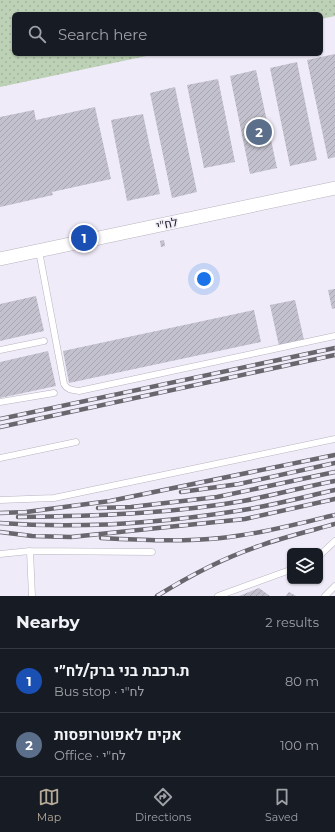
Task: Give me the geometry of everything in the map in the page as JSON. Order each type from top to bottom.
[{"type":"street","name":"לח\"י","points":[[0,259],[335,188]]},
{"type":"lane","points":[[40,251],[64,384],[72,390],[79,391],[335,336]]},
{"type":"lane","points":[[0,350],[44,341]]},
{"type":"lane","points":[[0,402],[54,393]]},
{"type":"lane","points":[[0,500],[54,498],[335,439]]},
{"type":"lane","points":[[0,458],[76,442]]},
{"type":"lane","points":[[323,552],[335,541]]},
{"type":"lane","points":[[0,554],[30,551],[152,552]]},
{"type":"lane","points":[[30,551],[32,596]]},
{"type":"lane","points":[[218,596],[287,571]]},
{"type":"lane","points":[[325,596],[335,586]]},
{"type":"green space","points":[[0,0],[335,0],[335,16],[323,19],[323,12],[12,12],[12,56],[147,56],[0,87]]},
{"type":"building","points":[[335,54],[335,157],[328,159],[307,60]]},
{"type":"building","points":[[297,62],[317,160],[290,166],[270,68]]},
{"type":"building","points":[[256,70],[277,168],[250,174],[230,76]]},
{"type":"building","points":[[218,79],[235,162],[204,168],[187,85]]},
{"type":"building","points":[[175,87],[197,192],[172,198],[150,93]]},
{"type":"building","points":[[95,107],[111,179],[52,192],[53,195],[0,207],[0,117],[34,110],[36,120]]},
{"type":"building","points":[[143,114],[160,194],[127,201],[111,120]]},
{"type":"building","points":[[164,240],[165,246],[161,247],[160,241]]},
{"type":"building","points":[[335,289],[335,308],[332,309],[328,290]]},
{"type":"building","points":[[36,296],[44,331],[0,341],[0,304]]},
{"type":"building","points":[[295,300],[304,340],[279,346],[270,305]]},
{"type":"building","points":[[254,310],[261,342],[69,383],[63,351]]},
{"type":"building","points":[[48,351],[56,386],[0,398],[0,362]]},
{"type":"building","points":[[259,588],[270,596],[239,596]]},
{"type":"building","points":[[289,592],[296,596],[286,596]]},
{"type":"railway","points":[[0,419],[335,348]]},
{"type":"railway","points":[[0,427],[335,355]]},
{"type":"railway","points":[[0,513],[26,512],[110,501],[335,455]]},
{"type":"railway","points":[[181,492],[239,484],[335,463]]},
{"type":"railway","points":[[98,508],[131,507],[217,497],[335,472]]},
{"type":"railway","points":[[18,517],[103,515],[187,509],[243,501],[335,481]]},
{"type":"railway","points":[[0,523],[30,525],[91,525],[122,524],[183,518],[243,510],[335,490]]},
{"type":"railway","points":[[0,532],[32,536],[71,537],[245,519],[335,499]]},
{"type":"railway","points":[[101,538],[146,540],[221,538],[264,531],[335,515]]},
{"type":"railway","points":[[157,596],[181,581],[232,556],[278,540],[335,524]]},
{"type":"place","name":"אקים לאפוטרופסות","points":[[259,132]]},
{"type":"place","name":"ת.רכבת בני ברק/לח״י","points":[[84,238]]}]
